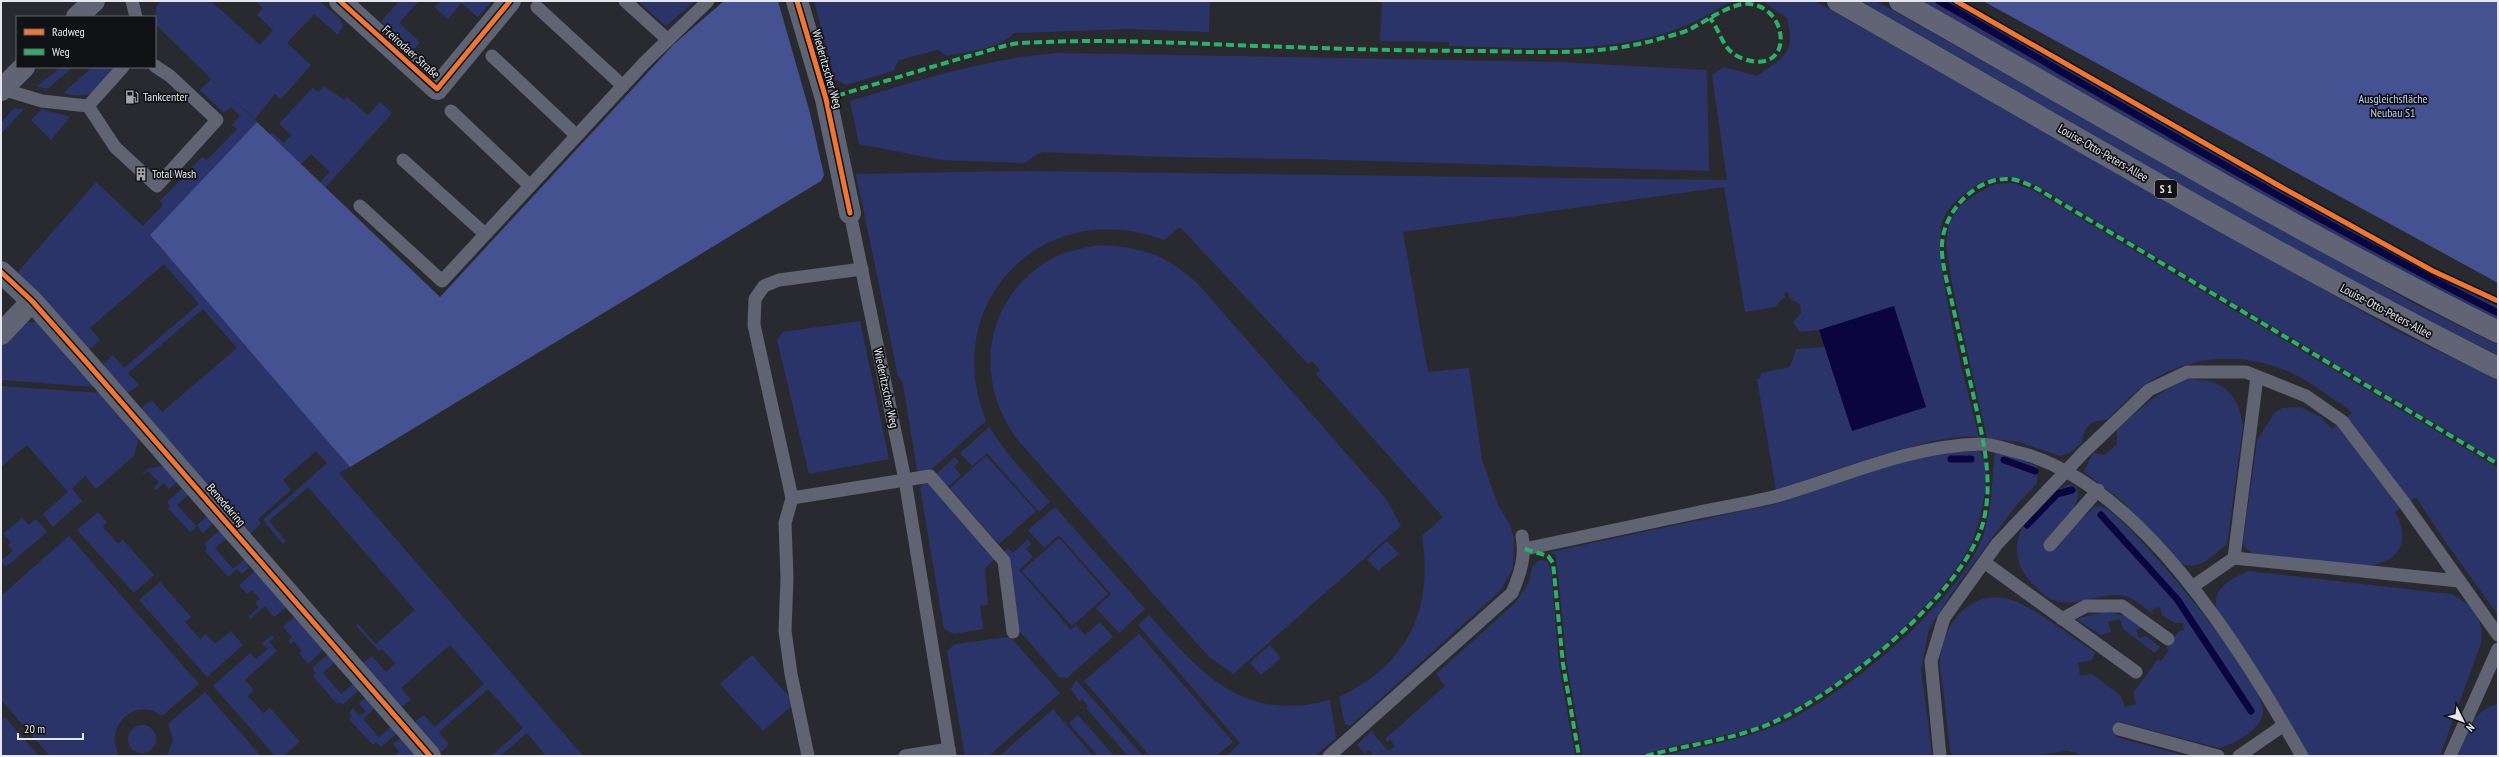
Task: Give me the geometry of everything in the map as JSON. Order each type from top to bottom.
[{"type":"main road","points":[[78,16],[94,1]]},
{"type":"main road","name":"Louise-Otto-Peters-Allee","points":[[1838,1],[2248,236],[2404,321],[2498,368]]},
{"type":"main road","points":[[1900,1],[2267,209],[2420,293],[2498,332]]},
{"type":"main road","points":[[1,90],[23,68]]},
{"type":"street","name":"Freirodaer Straße","points":[[340,1],[437,89],[510,1]]},
{"type":"street","name":"Wiederitzscher Weg","points":[[797,1],[826,99],[850,213]]},
{"type":"street","name":"Benedekring","points":[[1,272],[32,300],[430,756]]},
{"type":"street","points":[[1,334],[32,300]]},
{"type":"lane","points":[[132,1],[136,16]]},
{"type":"lane","points":[[625,1],[668,40]]},
{"type":"lane","points":[[360,206],[442,281],[576,134],[708,1]]},
{"type":"lane","points":[[537,7],[623,86]]},
{"type":"lane","points":[[492,56],[576,134]]},
{"type":"lane","points":[[88,106],[115,147],[157,186],[217,120],[170,76],[156,67]]},
{"type":"lane","points":[[88,106],[122,68]]},
{"type":"lane","points":[[1,90],[42,101],[88,106]]},
{"type":"lane","points":[[451,111],[529,185]]},
{"type":"lane","points":[[403,160],[485,234]]},
{"type":"lane","name":"Wiederitzscher Weg","points":[[850,213],[905,480],[950,752]]},
{"type":"lane","points":[[808,756],[791,674],[785,631],[787,578],[785,523],[792,498],[754,325],[755,299],[764,286],[779,280],[862,269]]},
{"type":"lane","points":[[1940,756],[1930,661],[1944,618],[1997,544],[2067,470],[2149,390],[2188,372],[2246,372],[2306,396],[2342,421],[2498,635]]},
{"type":"lane","points":[[2234,558],[2257,377]]},
{"type":"lane","points":[[1329,756],[1512,593],[1522,571],[1523,542],[1775,496],[1876,463],[1934,447],[1984,444],[2033,455],[2067,470],[2098,490],[2127,514],[2192,587],[2264,691],[2302,756]]},
{"type":"lane","points":[[792,498],[930,476],[1004,561],[1013,632]]},
{"type":"lane","points":[[2050,545],[2098,490]]},
{"type":"lane","points":[[2192,587],[2234,558],[2459,581]]},
{"type":"lane","points":[[1984,562],[2136,672]]},
{"type":"lane","points":[[2062,619],[2086,606],[2122,606],[2168,639]]},
{"type":"lane","points":[[2450,756],[2498,649]]},
{"type":"lane","points":[[2239,756],[2284,725]]},
{"type":"lane","points":[[2119,729],[2218,756]]},
{"type":"lane","points":[[905,756],[950,752]]},
{"type":"shaded area","points":[[161,1],[211,1],[260,45],[273,30],[257,15],[263,8],[256,1],[320,1],[341,20],[343,26],[338,35],[314,14],[287,43],[311,65],[281,99],[275,94],[255,119],[228,95],[257,122],[150,235],[350,467],[339,473],[583,756],[546,756],[527,733],[500,756],[491,756],[523,728],[488,689],[439,732],[449,744],[442,751],[437,750],[416,726],[416,721],[424,715],[435,727],[484,684],[450,645],[401,688],[411,700],[403,706],[399,706],[362,664],[372,656],[386,672],[395,663],[382,649],[379,651],[356,626],[358,624],[376,644],[415,610],[308,487],[269,521],[286,541],[283,544],[263,520],[327,463],[316,451],[283,480],[291,490],[258,519],[261,524],[249,535],[142,412],[142,407],[152,400],[162,412],[237,348],[203,309],[128,373],[139,385],[126,394],[104,368],[104,363],[113,355],[124,368],[199,304],[164,264],[90,328],[100,340],[91,348],[87,348],[17,273],[96,182],[143,226],[163,205],[160,201],[202,157],[207,160],[237,129],[232,125],[240,116],[231,107],[224,113],[200,90],[211,79],[227,94],[156,25],[156,7]]},
{"type":"shaded area","points":[[399,1],[419,1],[399,23],[420,42],[413,50],[381,22]]},
{"type":"shaded area","points":[[441,1],[492,1],[478,17],[461,3],[448,19],[434,7]]},
{"type":"shaded area","points":[[638,1],[695,1],[666,26]]},
{"type":"shaded area","points":[[814,1],[1210,1],[1209,32],[1128,29],[1014,33],[1001,43],[983,49],[947,56],[938,50],[899,60],[893,71],[846,85],[835,79]]},
{"type":"shaded area","points":[[1382,1],[1733,1],[1682,27],[1654,36],[1596,46],[1537,48],[1449,46],[1449,42],[1380,41]]},
{"type":"shaded area","points":[[1762,1],[1815,1],[2395,330],[2498,380],[2498,461],[2038,186],[2022,180],[2006,177],[1991,179],[1983,182],[1961,196],[1943,219],[1940,236],[1941,262],[1952,325],[1979,437],[1953,438],[1918,445],[1859,462],[1776,490],[1757,379],[1760,379],[1761,373],[1790,367],[1796,349],[1825,347],[1852,431],[1894,306],[1819,330],[1800,332],[1793,322],[1801,313],[1800,304],[1789,298],[1788,292],[1784,293],[1785,298],[1782,299],[1775,307],[1745,312],[1724,187],[1403,232],[1428,372],[1469,368],[1482,460],[1498,505],[1510,525],[1514,539],[1513,568],[1500,591],[1350,726],[1345,724],[1339,697],[1363,684],[1382,669],[1398,652],[1410,632],[1419,611],[1424,588],[1425,563],[1422,536],[1443,517],[1316,374],[1320,370],[1312,361],[1308,364],[1180,227],[1164,240],[1120,230],[1079,232],[1042,246],[1012,269],[990,299],[977,336],[975,377],[986,421],[931,470],[920,472],[917,470],[903,383],[898,376],[856,174],[1025,171],[1727,180],[1712,75],[1724,67],[1757,76],[1781,58],[1789,47],[1790,40],[1787,18]]},
{"type":"shaded area","points":[[1861,1],[1876,1],[2415,304],[2498,345],[2498,355],[2417,314],[2256,228]]},
{"type":"shaded area","points":[[1922,1],[1949,1],[2221,158],[2358,234],[2498,306],[2498,321],[2280,205]]},
{"type":"shaded area","points":[[1057,53],[1559,62],[1707,70],[1709,171],[1306,159],[1166,157],[1042,152],[1024,163],[941,160],[859,144],[850,101],[952,71],[1004,60]]},
{"type":"shaded area","points":[[60,68],[72,68],[47,89],[37,86]]},
{"type":"shaded area","points":[[92,68],[116,68],[99,87],[88,94],[73,95],[63,93]]},
{"type":"shaded area","points":[[324,86],[344,100],[347,97],[368,115],[380,102],[392,113],[325,188],[319,183],[330,172],[311,154],[300,165],[269,135],[272,133],[284,143],[291,135],[279,124],[313,87],[318,92]]},
{"type":"shaded area","points":[[14,108],[24,109],[1,134],[1,123]]},
{"type":"shaded area","points":[[42,109],[70,117],[51,140],[31,120]]},
{"type":"shaded area","points":[[2013,183],[2033,190],[2498,468],[2498,615],[2442,537],[2416,497],[2395,512],[2400,524],[2402,535],[2401,544],[2397,552],[2391,558],[2383,562],[2360,567],[2254,554],[2247,550],[2243,543],[2257,441],[2274,413],[2282,408],[2300,407],[2321,417],[2332,429],[2352,413],[2347,408],[2296,375],[2276,367],[2256,361],[2214,359],[2174,369],[2156,378],[2138,390],[2107,420],[2096,421],[2089,425],[2084,432],[2082,443],[2069,453],[2060,456],[2019,442],[1987,438],[1952,284],[1946,244],[1949,223],[1959,207],[1976,194],[1995,184]]},
{"type":"shaded area","points":[[1100,245],[1129,248],[1153,254],[1176,266],[1198,284],[1386,499],[1401,526],[1233,674],[1209,657],[1016,438],[1002,414],[994,389],[990,364],[992,339],[1000,315],[1012,293],[1030,274],[1053,258],[1070,251]]},
{"type":"shaded area","points":[[1894,306],[1926,407],[1852,431],[1819,330]]},
{"type":"shaded area","points":[[860,321],[889,459],[809,474],[777,340],[783,332]]},
{"type":"shaded area","points":[[25,322],[36,322],[95,387],[1,380],[1,347]]},
{"type":"shaded area","points":[[2188,379],[2210,382],[2219,385],[2226,390],[2237,404],[2241,414],[2243,426],[2227,544],[2206,561],[2189,566],[2182,564],[2121,500],[2084,472],[2093,453],[2105,455],[2117,444],[2117,430],[2133,415],[2159,394]]},
{"type":"shaded area","points":[[1,386],[102,393],[137,434],[138,441],[134,456],[96,489],[85,476],[72,488],[82,501],[53,527],[43,514],[68,492],[27,445],[1,467]]},
{"type":"shaded area","points":[[989,427],[1008,454],[1050,502],[1039,512],[987,453],[972,466],[960,453]]},
{"type":"shaded area","points":[[1980,451],[1986,465],[1986,484],[1979,521],[1968,550],[1932,598],[1882,647],[1854,670],[1799,707],[1761,725],[1721,736],[1634,756],[1583,756],[1567,664],[1556,556],[1550,552],[1775,504],[1882,466],[1935,453]]},
{"type":"shaded area","points":[[1995,452],[2012,456],[2037,466],[2037,483],[2017,504],[1951,594],[1929,629],[1921,669],[1932,754],[1912,756],[1659,756],[1737,739],[1782,723],[1808,710],[1837,691],[1868,669],[1898,643],[1927,616],[1952,587],[1971,560],[1984,533],[1987,523]]},
{"type":"shaded area","points":[[986,456],[1036,511],[999,544],[950,488]]},
{"type":"shaded area","points":[[955,457],[959,462],[954,467],[961,475],[947,488],[935,475]]},
{"type":"shaded area","points":[[164,466],[178,481],[169,489],[164,483],[156,490],[154,487],[159,482],[148,471],[143,475],[142,474],[149,468]]},
{"type":"shaded area","points":[[925,483],[929,484],[995,558],[985,569],[988,605],[980,606],[983,629],[954,634],[944,629],[920,487]]},
{"type":"shaded area","points":[[2071,484],[2076,487],[2079,495],[2074,507],[2085,516],[2095,506],[2099,506],[2107,509],[2126,525],[2172,576],[2223,640],[2244,670],[2258,694],[2263,711],[2262,718],[2258,724],[2253,730],[2239,740],[2219,748],[2120,722],[2116,737],[2186,756],[2078,756],[2077,753],[2067,751],[2030,756],[1953,756],[1950,750],[1940,659],[1947,632],[1962,611],[1973,603],[1984,599],[1998,597],[2022,604],[2095,652],[2092,660],[2078,663],[2080,676],[2092,674],[2121,696],[2125,707],[2136,704],[2133,693],[2158,659],[2161,661],[2169,650],[2166,648],[2178,632],[2184,630],[2183,623],[2175,623],[2162,615],[2160,607],[2152,609],[2153,614],[2135,600],[2119,595],[2110,595],[2065,603],[2051,599],[2030,581],[2019,563],[2017,544],[2019,535],[2024,525],[2044,502],[2059,489]]},
{"type":"shaded area","points":[[183,488],[189,494],[177,505],[196,526],[207,516],[214,523],[203,533],[197,526],[190,532],[168,508],[170,506],[167,502]]},
{"type":"shaded area","points":[[1055,507],[1145,609],[1119,633],[1096,608],[1111,594],[1059,535],[1044,548],[1028,530]]},
{"type":"shaded area","points":[[98,512],[107,522],[103,527],[118,544],[123,540],[154,575],[134,593],[77,530]]},
{"type":"shaded area","points":[[22,518],[29,525],[36,519],[47,532],[6,567],[1,561],[13,551],[8,545],[11,542],[3,534]]},
{"type":"shaded area","points":[[220,530],[227,538],[215,548],[233,569],[245,559],[249,568],[242,574],[237,569],[228,577],[205,551],[207,548],[204,544]]},
{"type":"shaded area","points":[[69,536],[199,684],[162,716],[152,711],[142,709],[125,716],[119,724],[116,733],[115,743],[118,753],[115,756],[50,756],[1,700],[1,596]]},
{"type":"shaded area","points":[[1059,538],[1108,594],[1072,626],[1022,571]]},
{"type":"shaded area","points":[[1028,539],[1031,544],[1026,549],[1033,557],[1019,570],[1071,630],[1076,625],[1085,635],[1100,622],[1113,637],[1067,678],[1059,677],[1019,630],[1003,553],[1008,548],[1013,553]]},
{"type":"shaded area","points":[[1387,541],[1399,554],[1378,571],[1367,559]]},
{"type":"shaded area","points":[[1537,561],[1547,561],[1551,570],[1559,665],[1575,756],[1374,756],[1369,750],[1365,754],[1357,745],[1371,731],[1388,751],[1395,746],[1390,740],[1388,742],[1385,739],[1445,686],[1436,674],[1515,603],[1529,582],[1532,568]]},
{"type":"shaded area","points":[[255,571],[287,607],[274,617],[265,606],[250,619],[248,617],[259,607],[255,603],[260,599],[252,590],[247,594],[239,585]]},
{"type":"shaded area","points":[[2248,571],[2451,594],[2459,598],[2471,608],[2479,619],[2481,626],[2481,643],[2440,756],[2308,756],[2217,611],[2216,597],[2219,591],[2229,581]]},
{"type":"shaded area","points":[[160,582],[191,617],[185,622],[200,639],[206,634],[215,644],[231,631],[243,645],[207,677],[139,600]]},
{"type":"shaded area","points":[[2104,612],[2127,616],[2143,628],[2136,630],[2139,638],[2146,636],[2160,647],[2155,653],[2123,629],[2120,619],[2108,622],[2111,632],[2101,635],[2076,619]]},
{"type":"shaded area","points":[[1149,615],[1168,637],[1206,674],[1226,688],[1248,699],[1272,705],[1299,705],[1330,700],[1336,738],[1315,756],[1226,756],[1240,743],[1138,625]]},
{"type":"shaded area","points":[[295,616],[324,649],[308,664],[299,653],[302,651],[294,641],[291,644],[288,641],[292,637],[283,627]]},
{"type":"shaded area","points":[[1139,634],[1233,742],[1216,756],[1150,756],[1084,681]]},
{"type":"shaded area","points":[[272,635],[274,638],[269,642],[277,651],[245,680],[254,690],[248,696],[263,713],[270,708],[300,742],[283,756],[275,756],[213,686],[250,653],[256,659],[268,649],[262,643]]},
{"type":"shaded area","points":[[1008,637],[1012,639],[1060,693],[989,756],[965,756],[947,651],[955,644]]},
{"type":"shaded area","points":[[1270,645],[1281,658],[1261,675],[1250,663]]},
{"type":"shaded area","points":[[328,654],[335,662],[323,673],[341,694],[354,683],[359,690],[342,705],[340,702],[337,704],[313,676],[316,673],[312,668]]},
{"type":"shaded area","points":[[752,655],[795,703],[763,731],[720,684]]},
{"type":"shaded area","points":[[1076,680],[1143,756],[1128,756],[1086,708],[1088,706],[1082,699],[1079,701],[1071,689]]},
{"type":"shaded area","points":[[205,692],[261,756],[167,756],[173,740],[168,724]]},
{"type":"shaded area","points":[[366,697],[375,708],[363,719],[379,737],[391,727],[397,733],[381,747],[376,742],[373,745],[349,719],[352,716],[349,713],[353,708],[360,716],[366,712],[359,703]]},
{"type":"shaded area","points":[[2498,704],[2498,756],[2458,756],[2468,731],[2476,717],[2489,707]]},
{"type":"shaded area","points":[[1053,709],[1093,756],[999,756]]},
{"type":"shaded area","points":[[1078,715],[1114,756],[1098,756],[1069,723]]},
{"type":"shaded area","points":[[5,717],[39,756],[1,756],[1,720]]},
{"type":"shaded area","points":[[142,725],[148,726],[152,729],[155,733],[155,745],[152,749],[148,752],[142,753],[136,752],[132,749],[129,745],[128,739],[129,733],[132,729],[136,726]]},
{"type":"shaded area","points":[[401,738],[415,754],[414,756],[394,756],[399,751],[393,744]]},
{"type":"green space","points":[[724,1],[778,1],[810,113],[824,175],[821,181],[350,467],[150,235],[257,122],[440,297],[674,44]]},
{"type":"green space","name":"Ausgleichsfläche Neubau S1","points":[[1983,1],[2498,1],[2498,283]]},
{"type":"waterway","points":[[1939,1],[2286,200],[2498,313]]},
{"type":"waterway","points":[[1951,459],[1971,459]]},
{"type":"waterway","points":[[2004,460],[2035,471]]},
{"type":"waterway","points":[[2027,525],[2057,494],[2072,490]]},
{"type":"waterway","points":[[2101,515],[2177,599],[2251,711]]},
{"type":"marked path","points":[[826,99],[996,48],[1022,43],[1127,41],[1388,50],[1572,52],[1617,48],[1640,44],[1674,35],[1690,29],[1724,10],[1743,4],[1758,6],[1770,13],[1778,24],[1781,37],[1779,48],[1773,57],[1761,62],[1744,59],[1737,56],[1727,47],[1710,18]]},
{"type":"marked path","points":[[1646,756],[1744,733],[1776,721],[1833,688],[1865,664],[1926,609],[1952,579],[1971,550],[1983,523],[1986,507],[1988,492],[1986,460],[1984,444],[1946,276],[1942,245],[1944,232],[1956,207],[1966,196],[1989,182],[2003,179],[2016,180],[2036,188],[2498,464]]},
{"type":"marked path","points":[[1525,549],[1548,556],[1553,563],[1563,664],[1579,756]]},
{"type":"cycle path","points":[[340,1],[437,89],[510,1]]},
{"type":"cycle path","points":[[797,1],[826,99],[850,213]]},
{"type":"cycle path","points":[[1956,1],[2283,188],[2433,271],[2498,301]]},
{"type":"cycle path","points":[[1,272],[32,301],[88,364],[430,756]]},
{"type":"place","name":"Tankcenter","points":[[132,97]]},
{"type":"place","name":"Total Wash","points":[[141,174]]}]
